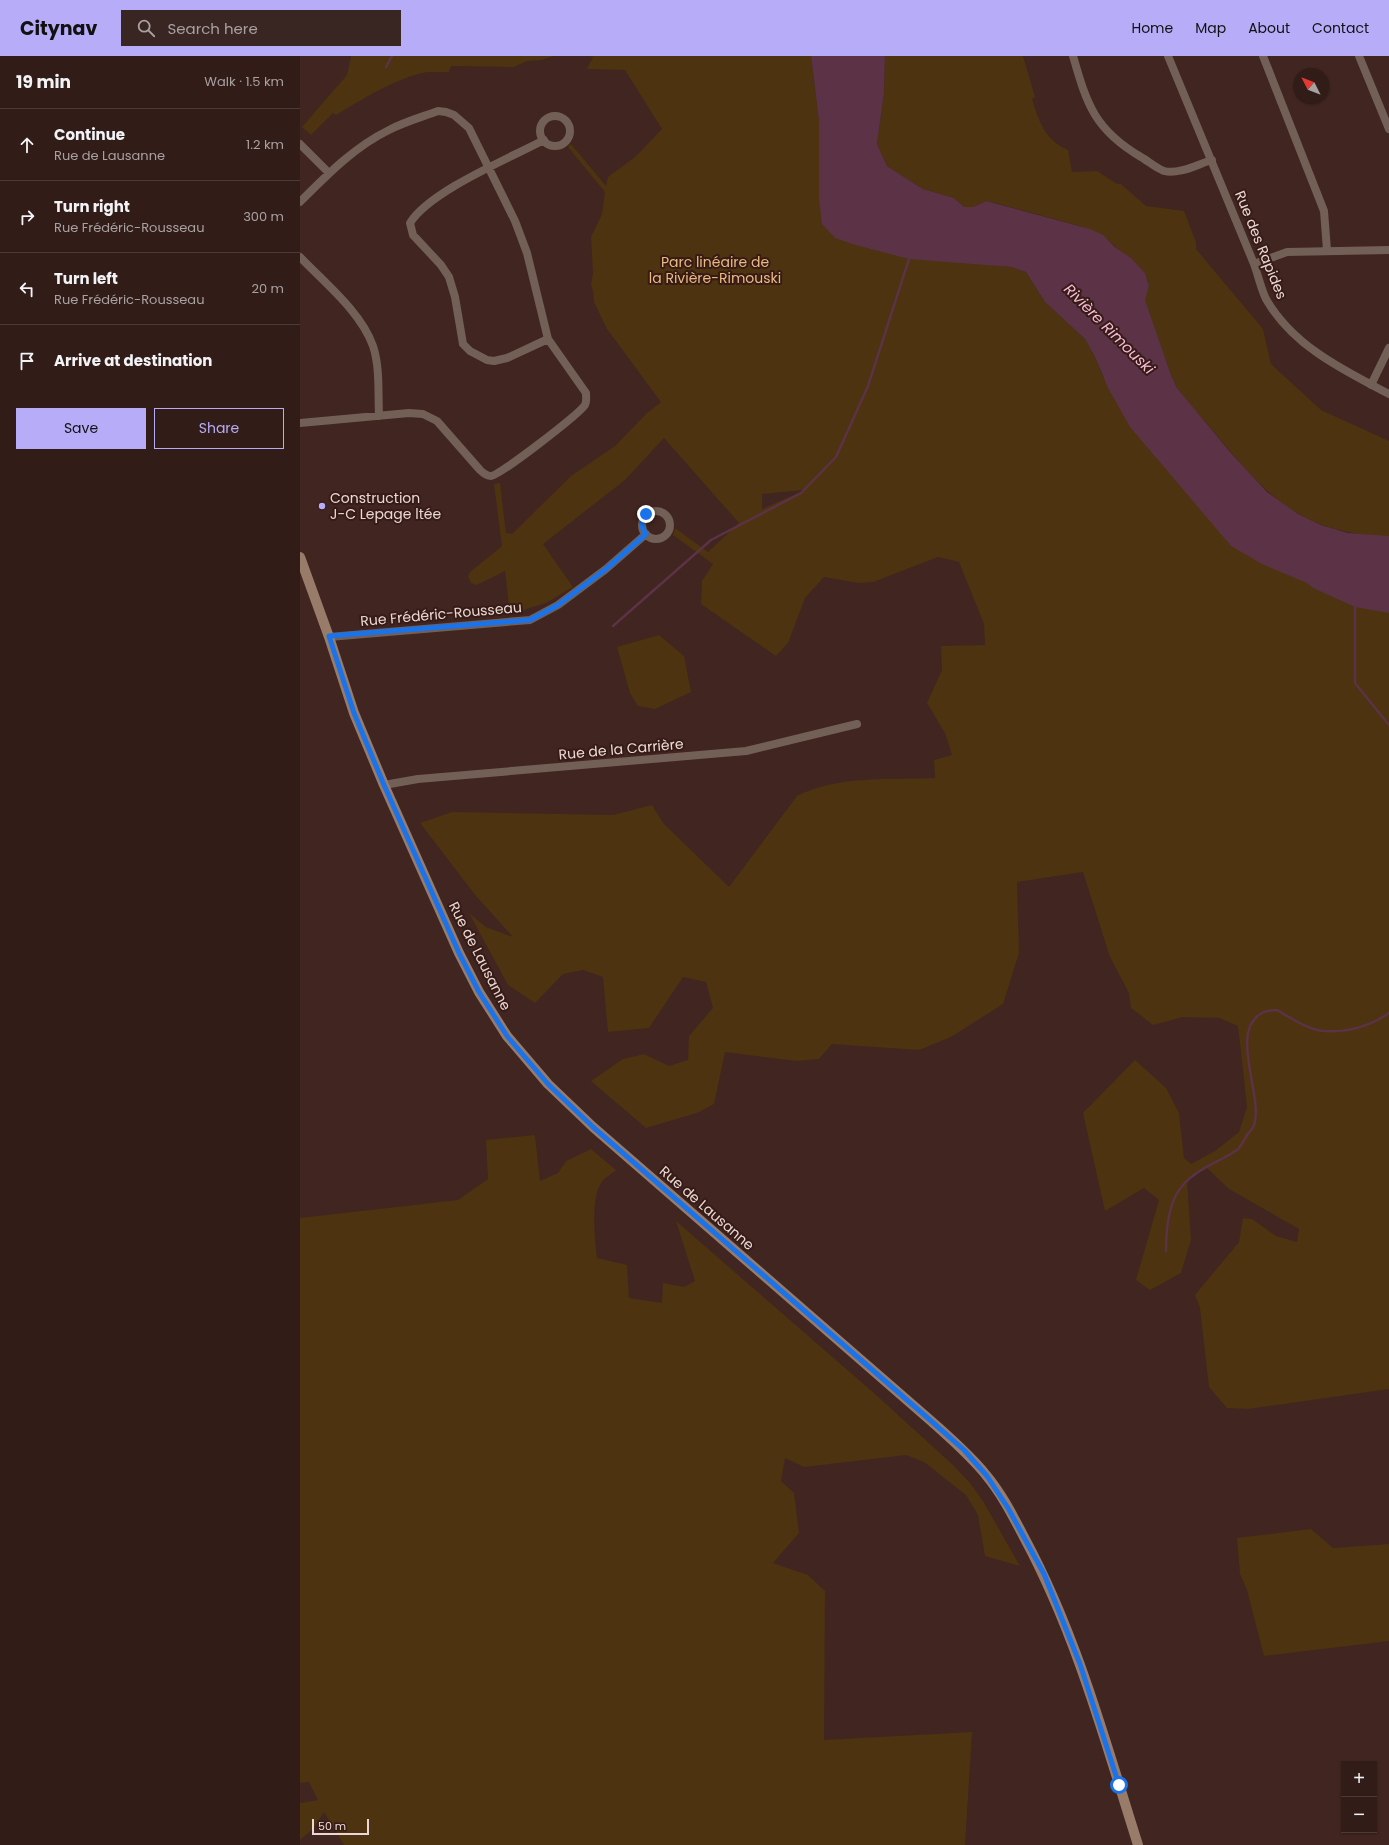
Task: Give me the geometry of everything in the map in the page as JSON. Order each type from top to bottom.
[{"type":"street","points":[[1073,56],[1081,84],[1093,112],[1106,131],[1123,146],[1164,171],[1180,170],[1212,160]]},
{"type":"street","name":"Rue des Rapides","points":[[1168,56],[1212,160],[1254,264],[1266,298],[1290,330],[1305,344],[1336,365],[1389,394]]},
{"type":"street","points":[[1263,56],[1324,211],[1328,250]]},
{"type":"street","points":[[1359,56],[1389,129]]},
{"type":"street","points":[[300,202],[329,173],[364,145],[389,130],[438,112],[446,112],[454,115],[469,128],[515,221],[527,253],[548,339],[586,393],[587,400],[585,405],[572,417],[498,474],[492,476],[487,475],[480,470],[437,420],[423,414],[409,413],[300,423]]},
{"type":"street","points":[[544,140],[450,189],[424,206],[410,224],[414,235],[441,265],[449,277],[455,297],[463,344],[470,351],[487,360],[494,361],[507,358],[548,339]]},
{"type":"street","points":[[300,144],[329,173]]},
{"type":"street","points":[[1254,264],[1287,252],[1389,250]]},
{"type":"street","points":[[300,257],[357,316],[367,332],[373,347],[376,363],[379,416]]},
{"type":"street","points":[[1371,385],[1389,348]]},
{"type":"street","name":"Rue Frédéric-Rousseau","points":[[329,636],[530,620],[558,605],[606,569],[646,534]]},
{"type":"street","name":"Rue de Lausanne","points":[[300,557],[329,636],[354,713],[384,785],[459,953],[479,992],[507,1036],[548,1084],[599,1132],[964,1450],[987,1476],[1008,1508],[1044,1574],[1075,1650],[1138,1845]]},
{"type":"street","name":"Rue de la Carrière","points":[[384,785],[418,779],[746,751],[857,724]]},
{"type":"green space","points":[[351,56],[554,56],[541,60],[527,61],[514,67],[451,66],[449,72],[425,72],[411,76],[378,91],[336,115],[333,113],[311,135],[302,127],[347,75]]},
{"type":"green space","name":"Parc linéaire de la Rivière-Rimouski","points":[[589,56],[811,56],[819,121],[819,168],[979,264],[1011,267],[1026,272],[1045,302],[1085,339],[1096,359],[1103,377],[1389,608],[1389,1389],[1248,1409],[1227,1408],[1209,1387],[1200,1308],[1195,1295],[1239,1242],[1243,1218],[1252,1219],[1276,1236],[1297,1242],[1299,1229],[1229,1189],[1206,1167],[1187,1181],[1191,1240],[1181,1273],[1150,1290],[1136,1280],[1159,1200],[1144,1188],[1105,1211],[1083,1113],[1135,1060],[1166,1088],[1179,1113],[1184,1158],[1191,1164],[1215,1151],[1239,1132],[1247,1107],[1238,1026],[1219,1018],[1183,1017],[1153,1025],[1131,1008],[1129,993],[1110,957],[1083,872],[1017,882],[1019,953],[1003,1004],[951,1037],[919,1050],[832,1044],[819,1059],[797,1061],[725,1052],[714,1104],[697,1113],[646,1128],[591,1081],[623,1059],[644,1054],[669,1066],[688,1060],[689,1036],[713,1008],[706,982],[683,977],[649,1028],[608,1032],[603,977],[583,970],[563,974],[535,1003],[508,985],[469,913],[486,927],[513,937],[476,896],[420,823],[452,812],[613,815],[652,805],[663,823],[729,887],[797,796],[813,789],[847,782],[883,779],[935,778],[934,760],[952,755],[945,733],[927,703],[942,670],[941,646],[985,645],[984,624],[959,562],[938,557],[873,582],[858,583],[824,577],[805,598],[788,643],[776,656],[701,604],[702,581],[713,564],[673,535],[675,528],[708,552],[739,523],[664,438],[625,480],[543,544],[573,587],[546,603],[510,614],[505,571],[477,585],[471,583],[468,577],[470,572],[502,546],[494,484],[500,483],[506,533],[512,534],[571,476],[615,446],[647,413],[661,402],[607,329],[594,302],[591,285],[593,273],[591,237],[602,214],[605,192],[568,147],[571,144],[606,186],[608,177],[635,157],[662,129],[625,70],[587,69],[593,57]],"holes":[[[803,491],[762,509],[762,494]]]},
{"type":"green space","points":[[885,56],[1023,56],[1035,97],[1032,99],[1040,123],[1048,136],[1060,146],[1068,150],[1072,172],[1097,171],[1117,184],[1121,184],[1146,206],[1184,211],[1196,242],[1196,249],[1263,329],[1271,364],[1321,410],[1389,441],[1389,536],[1375,536],[1355,533],[1335,529],[1315,522],[1281,503],[1267,491],[1227,448],[1177,388],[1144,300],[1149,286],[1145,273],[1108,240],[1095,232],[1080,226],[986,201],[973,207],[964,207],[954,198],[923,189],[887,166],[877,144],[884,93]]},
{"type":"green space","points":[[659,635],[684,656],[691,692],[655,709],[638,706],[630,693],[617,647]]},
{"type":"green space","points":[[535,1135],[540,1181],[558,1173],[566,1161],[591,1149],[616,1170],[603,1180],[596,1197],[594,1219],[596,1250],[597,1258],[627,1265],[629,1298],[662,1303],[663,1283],[684,1287],[695,1281],[676,1221],[875,1394],[952,1464],[970,1483],[983,1501],[1020,1566],[985,1556],[978,1515],[966,1495],[924,1462],[906,1455],[804,1467],[785,1458],[781,1481],[794,1493],[799,1533],[773,1563],[808,1575],[825,1591],[824,1740],[972,1732],[965,1845],[344,1845],[324,1812],[313,1829],[300,1840],[300,1803],[318,1800],[309,1782],[300,1783],[300,1218],[458,1200],[488,1179],[486,1140]]},
{"type":"green space","points":[[1311,1529],[1333,1548],[1389,1544],[1389,1641],[1264,1656],[1247,1590],[1240,1574],[1237,1538]]},
{"type":"water","name":"Rivière Rimouski","points":[[811,56],[885,56],[884,93],[877,144],[887,166],[923,189],[954,198],[964,207],[973,207],[986,201],[1090,229],[1103,235],[1115,247],[1131,258],[1145,273],[1149,286],[1145,300],[1177,388],[1231,453],[1267,492],[1298,514],[1321,525],[1348,533],[1389,536],[1389,613],[1355,607],[1313,588],[1307,583],[1262,564],[1231,546],[1130,427],[1108,388],[1096,359],[1085,339],[1045,302],[1026,272],[1011,267],[909,259],[835,238],[822,224],[819,199],[819,121]]},
{"type":"waterway","points":[[386,67],[392,56]]},
{"type":"waterway","points":[[613,626],[711,540],[801,493],[836,457],[868,386],[909,259]]},
{"type":"waterway","points":[[1355,607],[1355,683],[1389,725]]},
{"type":"waterway","points":[[1166,1251],[1169,1216],[1171,1207],[1178,1192],[1195,1174],[1237,1150],[1252,1129],[1256,1113],[1247,1049],[1248,1034],[1252,1022],[1262,1013],[1277,1010],[1313,1029],[1341,1031],[1358,1028],[1374,1022],[1389,1013]]},
{"type":"place","name":"Construction J-C Lepage ltée","points":[[322,506]]},
{"type":"route","points":[[646,514],[642,522],[642,526],[643,531],[646,534],[606,569],[558,605],[530,620],[329,636],[354,713],[384,785],[459,953],[479,992],[507,1036],[548,1084],[593,1127],[964,1450],[987,1476],[1008,1508],[1044,1574],[1080,1664],[1119,1785]]}]
